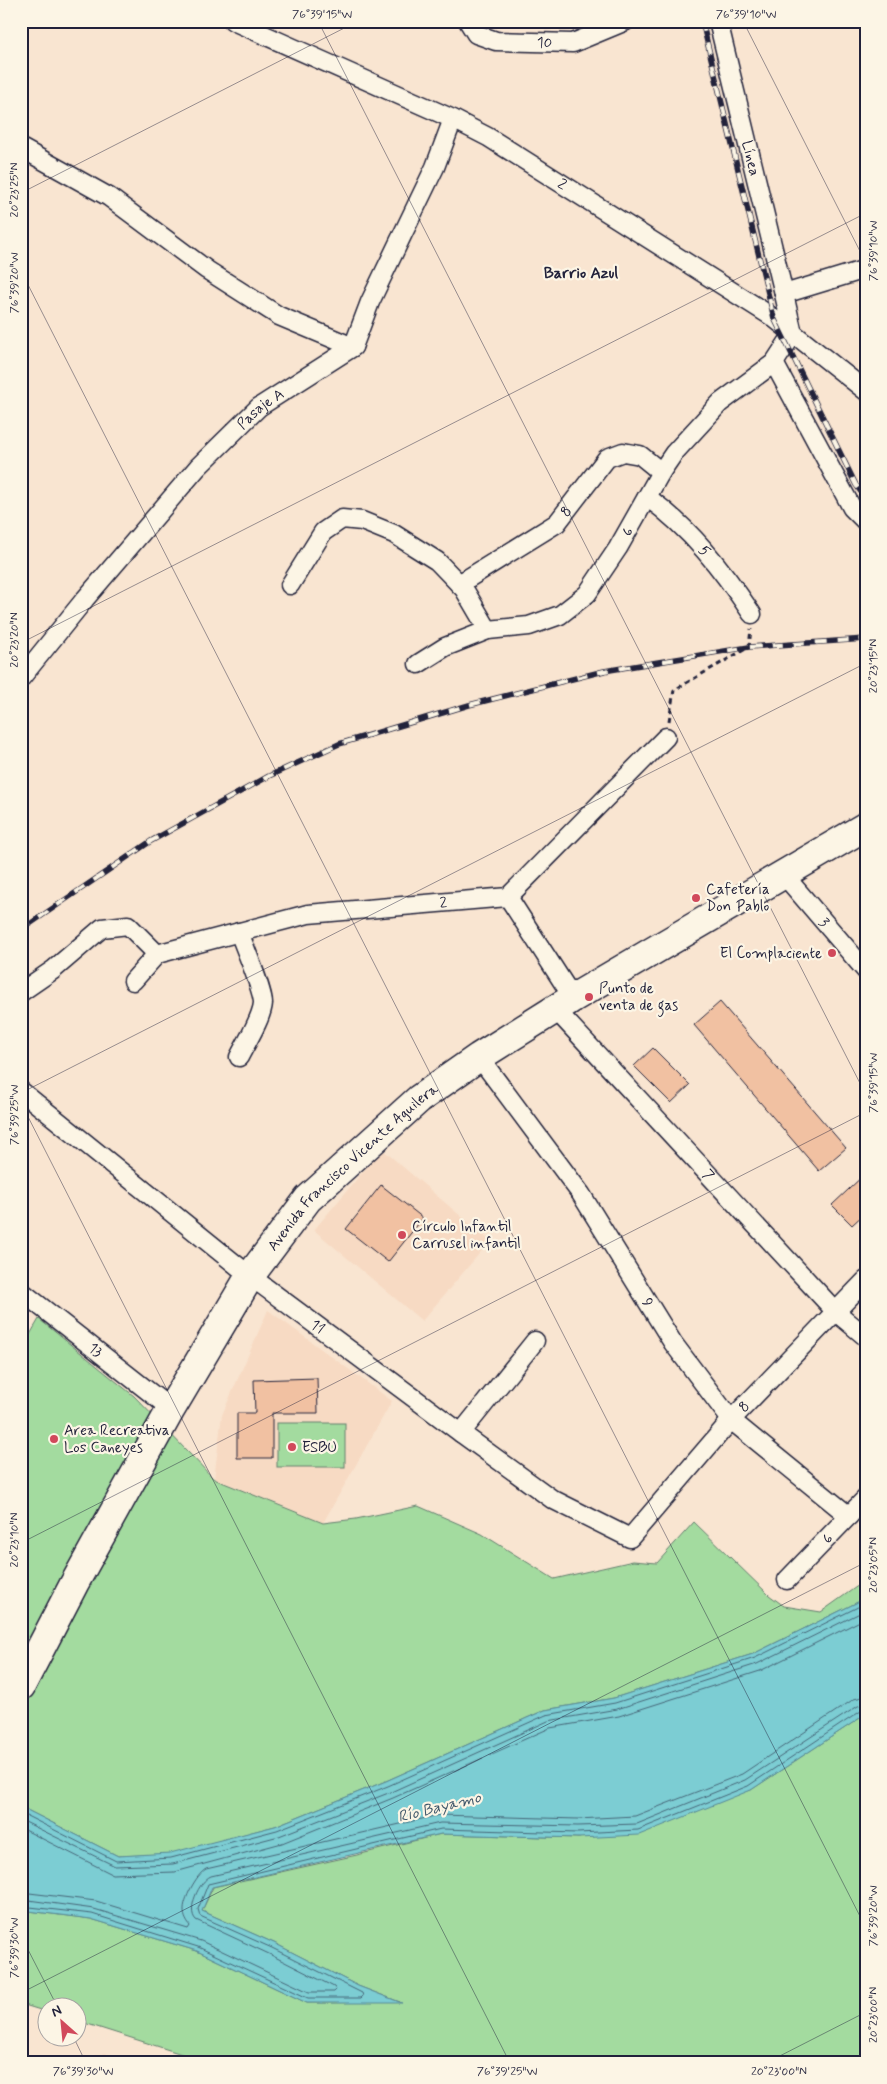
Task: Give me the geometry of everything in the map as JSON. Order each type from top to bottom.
[{"type":"main road","name":"Avenida Francisco Vicente Aguilera","points":[[21,1686],[74,1584],[171,1409],[250,1276],[308,1199],[419,1098],[480,1057],[564,1003],[866,826]]},
{"type":"street","name":"2","points":[[232,21],[453,119],[488,137],[774,318],[866,391]]},
{"type":"street","name":"10","points":[[468,21],[476,34],[496,41],[573,43],[626,21]]},
{"type":"street","name":"Línea","points":[[718,21],[784,294]]},
{"type":"street","points":[[21,148],[109,197],[207,270],[279,316],[353,347],[370,302],[435,167],[453,119]]},
{"type":"street","points":[[793,334],[784,294],[866,269]]},
{"type":"street","name":"6","points":[[418,664],[445,646],[488,630],[529,626],[560,615],[587,594],[618,548],[661,472],[674,453],[720,403],[774,363],[793,334]]},
{"type":"street","name":"Pasaje A","points":[[21,678],[85,599],[198,467],[259,407],[353,347]]},
{"type":"street","points":[[774,363],[852,508],[866,522]]},
{"type":"street","name":"8","points":[[459,584],[557,523],[607,458],[623,452],[640,455],[661,472]]},
{"type":"street","name":"5","points":[[647,498],[667,512],[700,543],[752,614]]},
{"type":"street","points":[[290,585],[323,532],[342,519],[362,521],[394,534],[438,561],[459,584],[488,630]]},
{"type":"street","points":[[508,897],[666,737]]},
{"type":"street","name":"3","points":[[784,875],[866,971]]},
{"type":"street","name":"2","points":[[157,954],[308,914],[508,897]]},
{"type":"street","name":"7","points":[[508,897],[564,1003],[836,1312],[866,1337]]},
{"type":"street","points":[[21,992],[53,970],[102,928],[128,925],[157,954],[133,981]]},
{"type":"street","points":[[238,932],[249,956],[263,1003],[258,1019],[239,1057]]},
{"type":"street","name":"9","points":[[480,1057],[581,1194],[673,1343],[731,1420],[849,1516]]},
{"type":"street","name":"11","points":[[21,1091],[250,1276],[461,1433],[552,1499],[630,1538]]},
{"type":"street","name":"8","points":[[630,1538],[731,1420],[866,1280]]},
{"type":"street","name":"13","points":[[21,1291],[171,1409]]},
{"type":"street","points":[[461,1433],[535,1341]]},
{"type":"street","name":"6","points":[[788,1580],[866,1498]]},
{"type":"path","points":[[666,737],[674,690],[749,647],[752,614]]},
{"type":"shaded area","name":"Círculo Infantil Carrusel infantil","points":[[382,1149],[490,1241],[422,1321],[314,1230]]},
{"type":"shaded area","name":"ESBU","points":[[268,1310],[392,1401],[323,1523],[214,1479],[222,1415]]},
{"type":"shaded area","points":[[104,2053],[139,2063],[76,2063]]},
{"type":"green space","points":[[39,1319],[134,1396],[214,1479],[323,1523],[356,1519],[418,1506],[482,1534],[554,1579],[633,1561],[657,1563],[694,1522],[769,1595],[784,1606],[821,1612],[866,1580],[866,1598],[753,1654],[614,1698],[545,1710],[386,1781],[275,1826],[170,1854],[118,1856],[21,1807],[21,1350]]},
{"type":"green space","points":[[277,1423],[345,1423],[345,1467],[277,1467]]},
{"type":"green space","points":[[866,1714],[866,2063],[210,2063],[88,2024],[88,1996],[38,1996],[38,2009],[21,2004],[21,1910],[91,1919],[197,1951],[307,2003],[400,2002],[358,1986],[274,1943],[202,1911],[213,1887],[441,1834],[579,1838],[751,1790]]},
{"type":"water","name":"Río Bayamo","points":[[866,1598],[866,1714],[751,1790],[639,1835],[579,1838],[441,1834],[212,1887],[202,1911],[274,1943],[358,1986],[402,2003],[307,2003],[197,1951],[91,1919],[21,1910],[21,1807],[118,1856],[170,1853],[275,1826],[386,1781],[545,1710],[614,1698],[753,1654]]},
{"type":"building","points":[[720,1002],[846,1148],[819,1171],[694,1025]]},
{"type":"building","points":[[653,1048],[690,1085],[671,1103],[634,1066]]},
{"type":"building","points":[[866,1173],[866,1212],[852,1225],[832,1205]]},
{"type":"building","points":[[381,1185],[423,1218],[388,1262],[346,1229]]},
{"type":"building","points":[[317,1378],[318,1413],[272,1413],[272,1458],[237,1458],[237,1413],[255,1413],[254,1380]]},
{"type":"railway","points":[[702,21],[774,318],[856,485],[866,499]]},
{"type":"railway","points":[[21,930],[151,841],[269,776],[339,744],[469,705],[604,671],[749,647],[866,639]]},
{"type":"place","name":"Cafetería Don Pablo","points":[[696,898]]},
{"type":"place","name":"El Complaciente","points":[[832,953]]},
{"type":"place","name":"Punto de venta de gas","points":[[589,997]]},
{"type":"place","name":"Círculo Infantil Carrusel infantil","points":[[402,1235]]},
{"type":"place","name":"Area Recreativa Los Caneyes","points":[[54,1439]]},
{"type":"place","name":"ESBU","points":[[292,1447]]},
{"type":"district","name":"Barrio Azul","points":[[581,272]]}]
